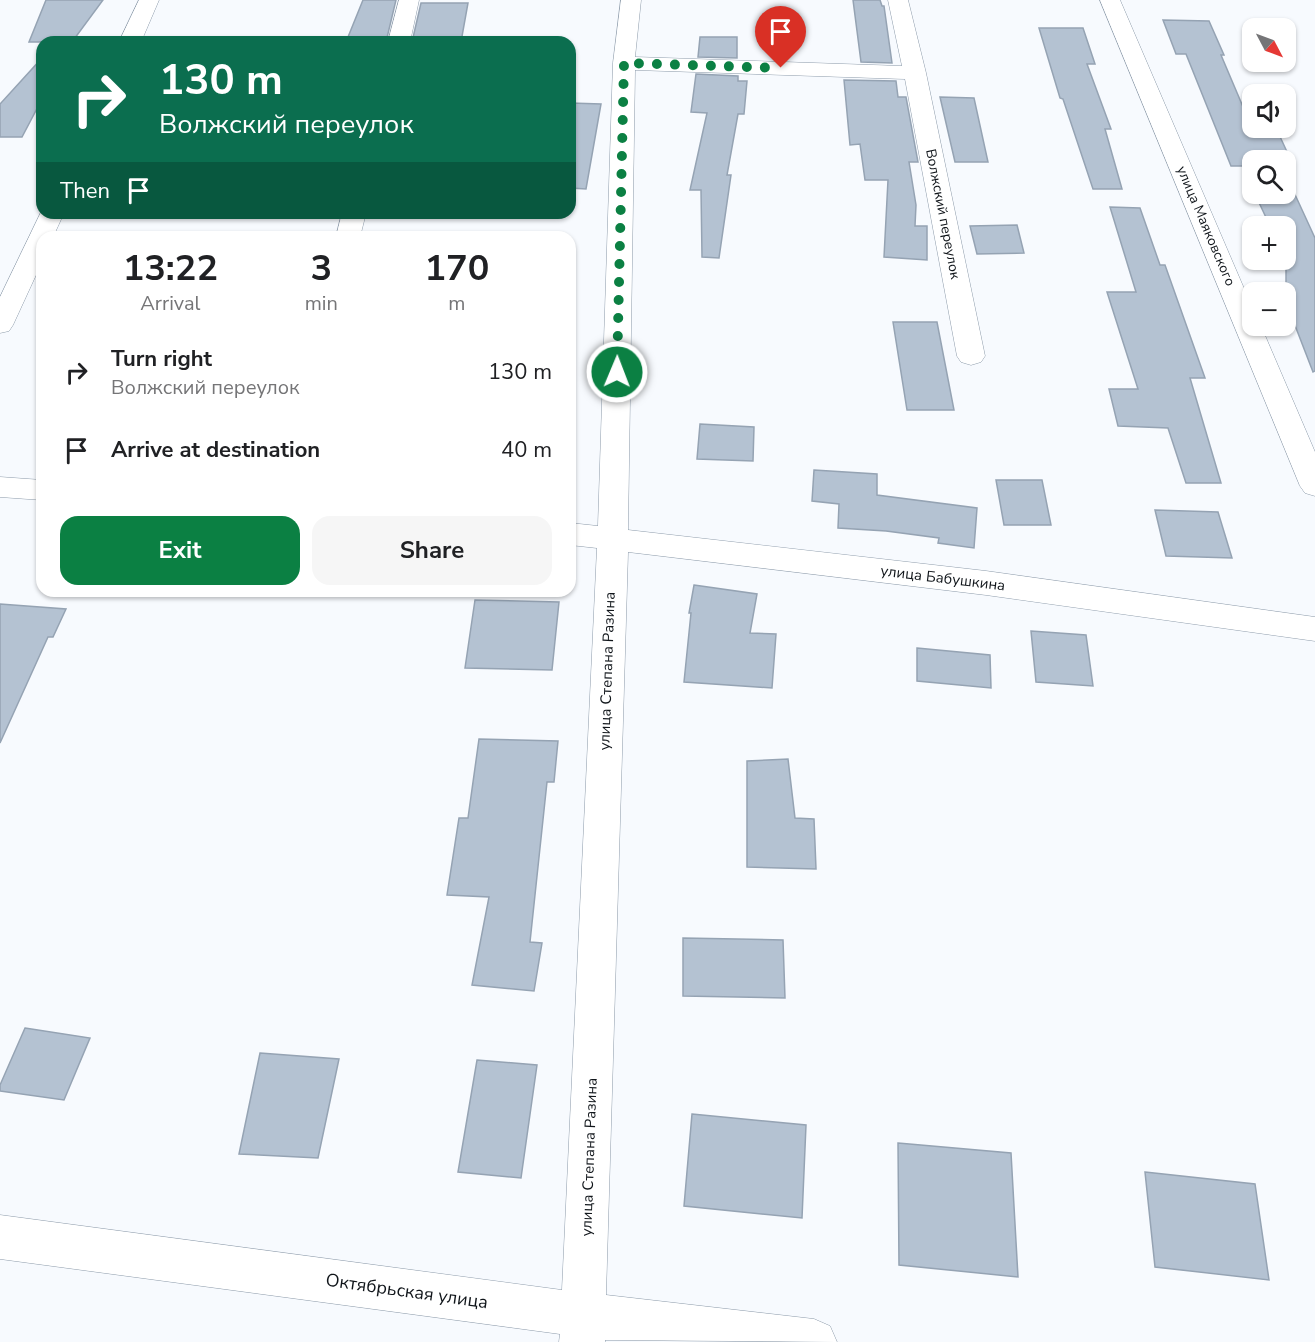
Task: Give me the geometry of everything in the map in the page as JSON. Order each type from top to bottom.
[{"type":"street","points":[[133,36],[149,0]]},
{"type":"street","points":[[401,36],[410,0]]},
{"type":"street","name":"улица Степана Разина","points":[[582,1329],[613,538],[624,63],[631,0]]},
{"type":"street","name":"Волжский переулок","points":[[898,0],[915,73],[971,356]]},
{"type":"street","name":"улица Маяковского","points":[[1110,0],[1315,486]]},
{"type":"street","points":[[624,63],[915,73]]},
{"type":"street","points":[[0,326],[36,248]]},
{"type":"street","points":[[0,487],[36,490]]},
{"type":"street","name":"улица Бабушкина","points":[[576,535],[986,583],[1315,629]]},
{"type":"street","name":"Октябрьская улица","points":[[0,1237],[582,1329],[814,1342]]},
{"type":"building","points":[[46,0],[103,0],[76,36],[36,36],[36,42],[29,42]]},
{"type":"building","points":[[363,0],[396,0],[387,36],[348,36]]},
{"type":"building","points":[[853,0],[880,0],[884,6],[892,63],[861,62]]},
{"type":"building","points":[[421,3],[468,3],[462,36],[413,36]]},
{"type":"building","points":[[1163,20],[1209,21],[1242,104],[1242,138],[1281,138],[1286,150],[1242,150],[1242,166],[1231,166],[1186,54],[1176,54]]},
{"type":"building","points":[[1039,28],[1083,28],[1095,64],[1087,64],[1111,129],[1105,129],[1122,189],[1093,189],[1063,99],[1060,98]]},
{"type":"building","points":[[700,37],[737,37],[737,58],[698,57]]},
{"type":"building","points":[[36,65],[36,110],[22,137],[0,137],[0,104]]},
{"type":"building","points":[[696,74],[738,76],[738,81],[747,81],[744,114],[738,114],[727,175],[731,175],[719,258],[702,257],[701,190],[690,190],[707,113],[691,112]]},
{"type":"building","points":[[844,80],[896,81],[898,97],[906,97],[918,162],[909,162],[916,205],[915,226],[927,226],[927,260],[884,257],[888,180],[865,180],[860,144],[850,145]]},
{"type":"building","points":[[940,97],[974,98],[988,162],[955,162]]},
{"type":"building","points":[[576,103],[601,104],[586,189],[576,188]]},
{"type":"building","points":[[1296,197],[1315,238],[1315,371],[1313,372],[1296,328],[1296,282],[1286,282],[1286,270],[1296,270],[1296,216],[1265,216],[1260,204],[1296,204]]},
{"type":"building","points":[[1110,207],[1140,208],[1160,265],[1165,265],[1205,378],[1190,378],[1221,483],[1186,483],[1168,428],[1118,426],[1109,389],[1138,389],[1107,292],[1136,292]]},
{"type":"building","points":[[1017,225],[1024,253],[977,254],[970,226]]},
{"type":"building","points":[[893,322],[937,322],[954,410],[907,410]]},
{"type":"building","points":[[700,424],[754,427],[753,461],[697,459]]},
{"type":"building","points":[[814,470],[877,474],[877,495],[977,508],[974,548],[938,543],[939,538],[838,528],[839,504],[812,501]]},
{"type":"building","points":[[996,480],[1042,480],[1051,525],[1004,525]]},
{"type":"building","points":[[1155,510],[1218,512],[1232,558],[1166,556]]},
{"type":"building","points":[[694,585],[757,594],[750,633],[776,634],[772,688],[684,682],[691,613],[689,613]]},
{"type":"building","points":[[475,600],[559,602],[552,670],[465,668]]},
{"type":"building","points":[[0,604],[66,609],[53,637],[48,637],[0,743]]},
{"type":"building","points":[[1031,631],[1086,635],[1093,686],[1036,682]]},
{"type":"building","points":[[917,648],[990,655],[991,688],[917,681]]},
{"type":"building","points":[[479,739],[558,741],[554,782],[547,782],[530,942],[542,943],[534,991],[472,985],[489,897],[447,895],[459,818],[468,818]]},
{"type":"building","points":[[788,759],[795,818],[814,819],[816,869],[747,867],[747,761]]},
{"type":"building","points":[[683,938],[783,940],[785,998],[683,996]]},
{"type":"building","points":[[25,1028],[90,1038],[64,1100],[0,1091],[0,1085]]},
{"type":"building","points":[[260,1053],[339,1059],[318,1158],[239,1154]]},
{"type":"building","points":[[477,1060],[537,1065],[521,1178],[458,1172]]},
{"type":"building","points":[[692,1114],[806,1125],[802,1218],[684,1206]]},
{"type":"building","points":[[898,1143],[1011,1153],[1018,1277],[899,1265]]},
{"type":"building","points":[[1145,1172],[1255,1184],[1269,1280],[1155,1267]]},
{"type":"route","points":[[617,372],[624,63],[781,68]]}]
